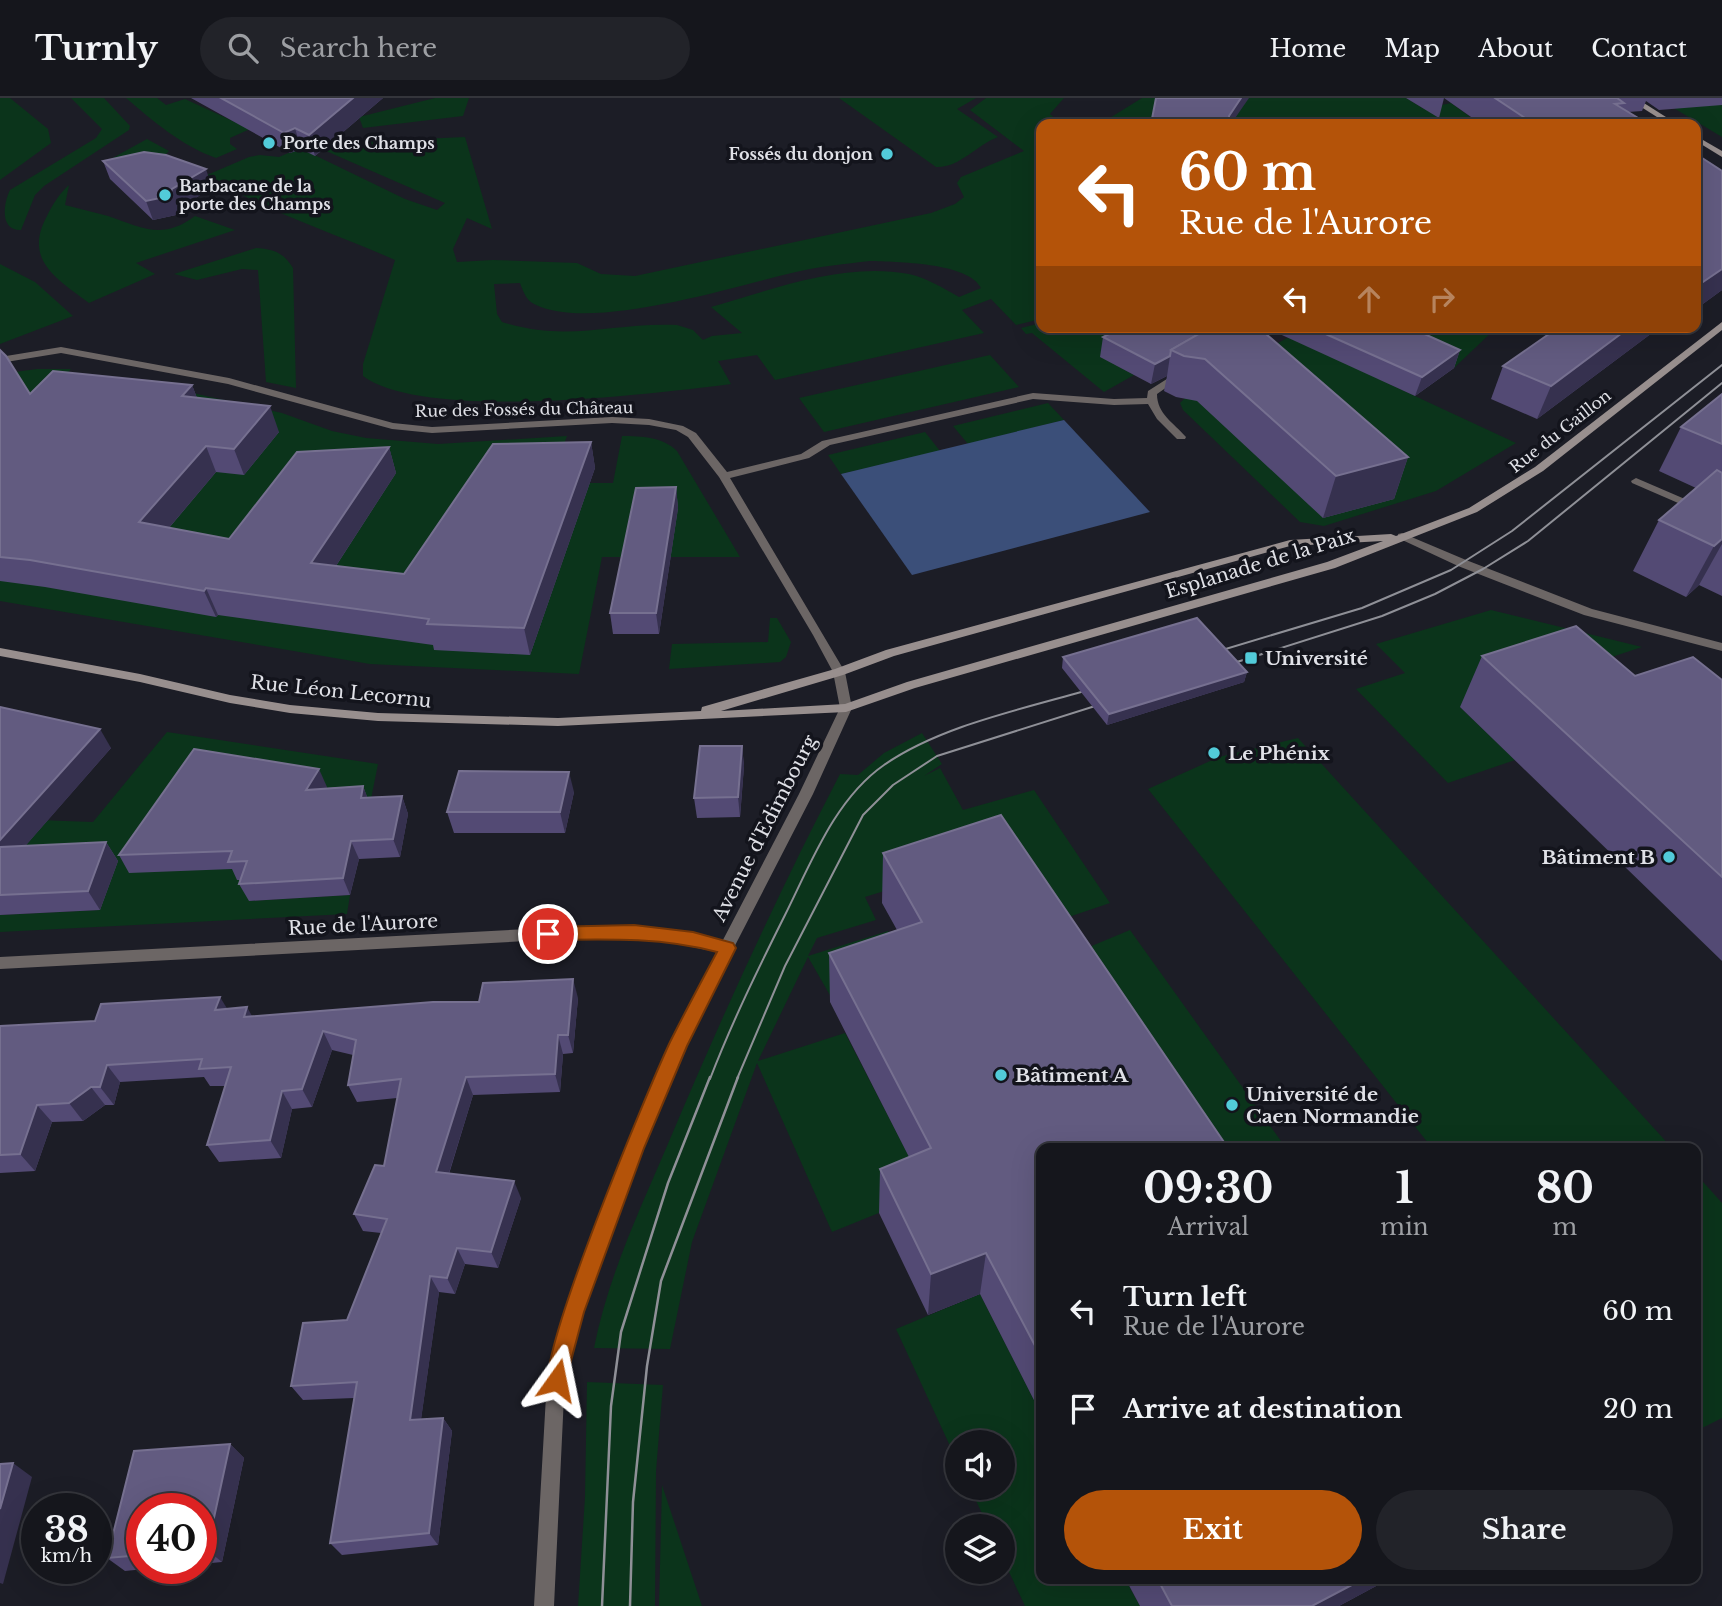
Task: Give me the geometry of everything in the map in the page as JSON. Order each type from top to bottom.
[{"type":"main road","points":[[1631,98],[1665,119]]},
{"type":"main road","points":[[1701,141],[1722,155]]},
{"type":"main road","name":"Rue du Gaillon","points":[[1402,536],[1473,510],[1506,492],[1568,447],[1722,325]]},
{"type":"main road","name":"Esplanade de la Paix","points":[[839,672],[939,639],[1290,543],[1402,536]]},
{"type":"main road","name":"Esplanade de la Paix","points":[[846,708],[911,685],[1331,565],[1402,536]]},
{"type":"main road","name":"Rue Léon Lecornu","points":[[0,652],[140,678],[230,699],[290,709],[377,718],[558,722],[846,708]]},
{"type":"main road","name":"Rue Léon Lecornu","points":[[682,716],[839,672]]},
{"type":"street","name":"Rue des Fossés du Château","points":[[0,360],[61,350],[229,381],[316,403],[359,419],[432,430],[612,421],[649,422],[679,428],[692,435],[724,476]]},
{"type":"street","points":[[1181,437],[1157,414],[1151,401],[1152,393],[1161,384],[1196,365]]},
{"type":"street","points":[[846,708],[839,672],[832,655],[724,476],[805,456],[827,443],[1011,399],[1062,396],[1114,402],[1151,401]]},
{"type":"street","points":[[1636,481],[1722,519]]},
{"type":"street","points":[[1402,536],[1462,563],[1588,612],[1722,647]]},
{"type":"street","name":"Avenue d'Edimbourg","points":[[544,1606],[559,1363],[574,1312],[635,1148],[678,1045],[822,764],[846,708]]},
{"type":"street","name":"Rue de l'Aurore","points":[[0,963],[603,931],[673,936],[727,948]]},
{"type":"green space","points":[[0,98],[10,98],[48,129],[51,143],[0,180]]},
{"type":"green space","points":[[71,98],[104,98],[130,126],[129,130],[44,186],[35,195],[21,230],[14,229],[9,226],[5,216],[10,190],[96,138],[102,129]]},
{"type":"green space","points":[[126,98],[157,98],[166,105],[185,99],[250,129],[230,138],[230,144],[237,149],[216,158],[180,140]]},
{"type":"green space","points":[[435,98],[469,98],[463,116],[363,128],[359,117]]},
{"type":"green space","points":[[839,98],[976,98],[957,109],[998,137],[953,164],[936,167]]},
{"type":"green space","points":[[986,98],[1064,98],[1050,114],[1056,119],[1036,119],[1036,320],[1016,325],[991,299],[962,310],[984,333],[775,380],[757,355],[718,361],[731,384],[541,401],[436,398],[393,390],[363,376],[363,364],[395,260],[276,211],[207,175],[249,157],[279,157],[300,148],[405,199],[437,210],[445,203],[310,144],[465,137],[492,229],[467,218],[453,249],[457,262],[493,260],[577,263],[601,274],[635,276],[931,213],[955,204],[964,197],[957,183],[961,177],[1024,151],[970,110]],"holes":[[[870,261],[913,263],[962,273],[974,279],[981,288],[959,297],[909,274],[884,271],[834,274],[784,285],[711,307],[742,333],[712,336],[703,340],[693,330],[677,325],[548,331],[502,322],[497,314],[494,284],[520,283],[527,298],[534,304],[559,312],[590,313],[663,304],[814,268]]]},
{"type":"green space","points":[[1142,98],[1406,98],[1424,109],[1451,103],[1473,119],[1108,119]]},
{"type":"green space","points":[[1657,98],[1722,98],[1722,137],[1701,124],[1701,119],[1692,119]]},
{"type":"green space","points":[[147,139],[169,151],[166,154],[109,160]]},
{"type":"green space","points":[[69,185],[65,205],[152,230],[172,228],[195,216],[235,230],[136,263],[155,274],[89,303],[55,277],[41,257],[41,231],[56,199]]},
{"type":"green space","points":[[256,248],[278,253],[293,268],[296,388],[266,382],[258,270],[242,269],[197,280],[174,274]]},
{"type":"green space","points":[[0,264],[35,282],[73,316],[0,344]]},
{"type":"green space","points":[[1036,324],[1036,333],[1143,333],[1101,357],[1134,375],[1104,392],[1032,333],[1026,334],[1021,328]]},
{"type":"green space","points":[[1296,333],[1491,333],[1454,368],[1425,355],[1389,384],[1516,443],[1436,491],[1324,526],[1300,522],[1183,410],[1180,403],[1192,391]],"holes":[[[1289,361],[1312,373],[1262,402]]]},
{"type":"green space","points":[[990,355],[1019,387],[824,432],[799,398]]},
{"type":"green space","points":[[37,369],[71,369],[32,414],[0,374]]},
{"type":"green space","points":[[153,384],[282,413],[332,431],[366,438],[438,444],[567,436],[550,483],[613,483],[622,436],[658,440],[677,451],[740,557],[602,557],[579,674],[370,664],[0,601],[0,493]]},
{"type":"green space","points":[[1048,403],[1064,420],[968,444],[953,426]]},
{"type":"green space","points":[[925,432],[940,451],[841,474],[828,455]]},
{"type":"green space","points":[[1491,610],[1642,647],[1460,707],[1515,760],[1448,783],[1356,689],[1405,673],[1376,644]]},
{"type":"green space","points":[[770,618],[777,618],[791,642],[786,657],[780,662],[669,669],[672,644],[768,642]]},
{"type":"green space","points":[[167,732],[378,764],[370,804],[242,825],[238,879],[256,879],[249,901],[350,895],[347,914],[0,932],[0,915],[100,910],[2,867],[9,819],[93,822]]},
{"type":"green space","points":[[922,733],[942,764],[924,776],[940,768],[963,810],[1034,790],[1110,903],[1048,924],[1005,853],[865,897],[876,920],[817,938],[808,956],[888,931],[913,970],[831,997],[808,957],[758,1061],[845,1033],[928,1193],[832,1232],[757,1063],[692,1242],[670,1349],[594,1348],[617,1268],[648,1190],[751,955],[840,774],[858,775],[884,753]]},
{"type":"green space","points":[[1298,738],[1667,1143],[1428,1143],[1148,789],[1219,757]]},
{"type":"green space","points":[[1130,930],[1282,1143],[1197,1143],[1070,955]]},
{"type":"green space","points":[[1701,1180],[1722,1203],[1722,1418],[1701,1428]]},
{"type":"green space","points":[[980,1294],[1036,1404],[1036,1584],[1128,1584],[1140,1606],[1025,1606],[1015,1584],[1015,1514],[982,1514],[976,1500],[1015,1500],[1015,1430],[945,1430],[945,1435],[896,1329]]},
{"type":"green space","points":[[587,1382],[663,1385],[656,1471],[655,1606],[578,1606],[585,1497]]},
{"type":"green space","points":[[662,1485],[702,1606],[659,1606]]},
{"type":"water","points":[[1064,420],[1150,512],[912,575],[841,474]]},
{"type":"building","points":[[221,98],[353,98],[309,135],[295,128],[284,133]]},
{"type":"building","points":[[1156,98],[1241,98],[1229,119],[1152,119]]},
{"type":"building","points":[[1495,98],[1617,98],[1624,103],[1615,104],[1640,119],[1526,119]]},
{"type":"building","points":[[144,152],[166,155],[206,169],[172,189],[170,196],[146,201],[103,161]]},
{"type":"building","points":[[1701,157],[1722,171],[1722,269],[1703,282]]},
{"type":"building","points":[[1111,333],[1201,333],[1171,350],[1170,356],[1155,364],[1103,337]]},
{"type":"building","points":[[1201,333],[1265,333],[1408,457],[1336,476],[1205,359],[1184,356],[1171,350]]},
{"type":"building","points":[[1323,333],[1422,333],[1460,350],[1422,377]]},
{"type":"building","points":[[1550,333],[1622,333],[1551,386],[1503,366]]},
{"type":"building","points":[[0,350],[30,394],[53,371],[192,385],[182,396],[270,406],[234,449],[206,446],[139,522],[229,539],[297,452],[389,447],[311,563],[404,574],[493,444],[591,442],[524,628],[427,624],[429,619],[206,588],[204,591],[0,557]]},
{"type":"building","points":[[1722,394],[1722,444],[1681,427]]},
{"type":"building","points":[[1717,470],[1722,473],[1722,539],[1714,546],[1659,520]]},
{"type":"building","points":[[676,487],[656,613],[610,613],[636,488]]},
{"type":"building","points":[[1197,618],[1247,672],[1109,714],[1063,657]]},
{"type":"building","points":[[1576,626],[1635,676],[1693,657],[1722,680],[1722,877],[1482,656]]},
{"type":"building","points":[[0,707],[100,729],[0,840]]},
{"type":"building","points":[[700,746],[742,746],[738,797],[694,798]]},
{"type":"building","points":[[194,749],[319,769],[306,790],[363,786],[361,798],[402,796],[393,839],[351,841],[343,878],[239,884],[247,861],[228,862],[232,851],[119,855]]},
{"type":"building","points":[[459,771],[569,772],[560,812],[447,812]]},
{"type":"building","name":"Bâtiment A","points":[[1001,815],[1225,1143],[1036,1143],[1036,1348],[986,1253],[931,1274],[880,1169],[931,1148],[829,953],[922,922],[883,853]]},
{"type":"building","points":[[106,842],[88,891],[0,895],[0,847]]},
{"type":"building","points":[[573,979],[568,1035],[558,1035],[555,1074],[466,1077],[436,1172],[514,1181],[491,1252],[457,1248],[447,1278],[430,1276],[410,1420],[443,1418],[429,1533],[330,1543],[357,1382],[291,1386],[303,1323],[347,1320],[387,1219],[354,1214],[375,1165],[384,1166],[401,1079],[348,1085],[356,1040],[323,1031],[302,1089],[282,1091],[270,1140],[207,1145],[231,1067],[199,1069],[202,1059],[107,1065],[100,1087],[91,1087],[69,1103],[37,1105],[20,1154],[0,1155],[0,1026],[95,1021],[101,1004],[220,997],[215,1010],[247,1007],[244,1017],[433,1002],[479,1002],[483,983]]},
{"type":"building","points":[[230,1444],[217,1504],[217,1493],[126,1493],[126,1556],[112,1558],[112,1538],[134,1451]]},
{"type":"building","points":[[13,1463],[0,1509],[0,1464]]},
{"type":"building","points":[[1160,1584],[1354,1584],[1312,1606],[1172,1606]]},
{"type":"tram line","points":[[1209,654],[1362,608],[1451,570],[1512,531],[1722,365]]},
{"type":"tram line","points":[[1218,668],[1382,616],[1435,594],[1483,569],[1528,541],[1722,383]]},
{"type":"tram line","points":[[710,1079],[746,996],[815,854],[838,814],[867,779],[884,765],[933,738],[987,718],[1098,687]]},
{"type":"tram line","points":[[737,1079],[785,966],[863,815],[893,785],[937,756],[1111,701]]},
{"type":"tram line","points":[[602,1606],[611,1406],[621,1332],[668,1183],[710,1077]]},
{"type":"tram line","points":[[630,1606],[633,1502],[647,1366],[661,1281],[738,1077]]},
{"type":"place","name":"Porte des Champs","points":[[269,143]]},
{"type":"place","name":"Fossés du donjon","points":[[887,154]]},
{"type":"place","name":"Barbacane de la porte des Champs","points":[[165,195]]},
{"type":"place","name":"Université","points":[[1251,658]]},
{"type":"place","name":"Le Phénix","points":[[1214,753]]},
{"type":"place","name":"Bâtiment B","points":[[1669,857]]},
{"type":"place","name":"Bâtiment A","points":[[1001,1075]]},
{"type":"place","name":"Université de Caen Normandie","points":[[1232,1105]]},
{"type":"route","points":[[548,934],[634,932],[693,939],[727,948],[678,1045],[635,1148],[574,1312],[559,1363],[557,1380]]}]
